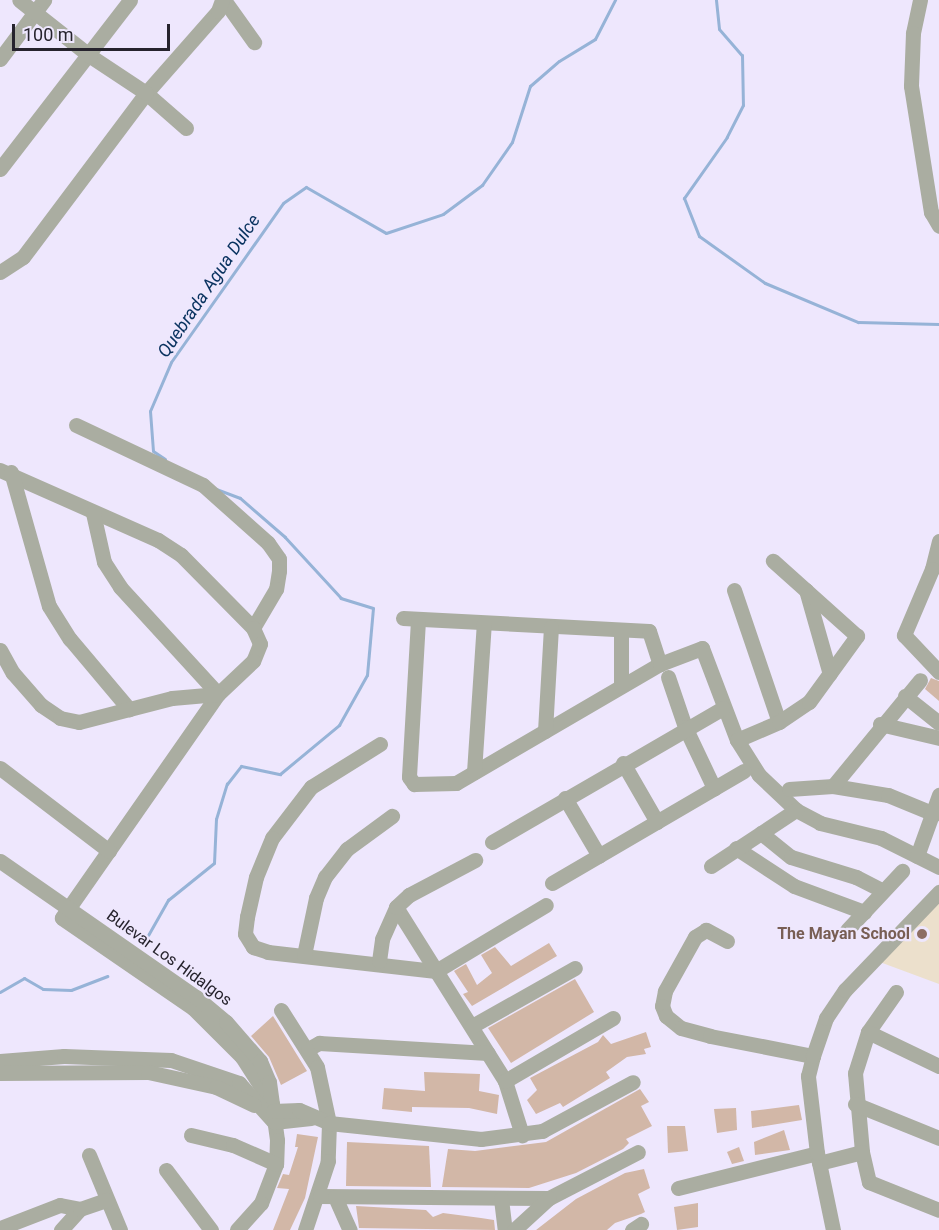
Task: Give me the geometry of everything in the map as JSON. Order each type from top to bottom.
[{"type":"street","points":[[19,0],[40,6],[90,56],[146,93],[186,128]]},
{"type":"street","points":[[0,169],[90,56],[130,0]]},
{"type":"street","points":[[0,272],[23,257],[146,93],[218,11],[223,0],[254,42]]},
{"type":"street","points":[[920,0],[913,33],[911,86],[931,212],[939,226]]},
{"type":"street","points":[[0,59],[40,6]]},
{"type":"street","points":[[76,425],[203,485],[268,543],[279,559],[276,589],[253,628]]},
{"type":"street","points":[[0,861],[65,913],[218,694],[253,661],[260,644],[253,628],[181,555],[158,540],[93,513],[6,471]]},
{"type":"street","points":[[6,471],[49,606],[70,639],[129,709]]},
{"type":"street","points":[[93,513],[104,562],[120,587],[218,694]]},
{"type":"street","points":[[939,542],[932,569],[904,635],[939,672]]},
{"type":"street","points":[[737,740],[779,722],[809,702],[857,636],[773,561]]},
{"type":"street","points":[[734,590],[779,722]]},
{"type":"street","points":[[806,590],[830,674]]},
{"type":"street","points":[[660,664],[651,633],[410,619],[410,782],[456,783],[660,664],[703,648],[723,708],[737,740],[759,775],[796,810],[820,823],[881,838],[939,867]]},
{"type":"street","points":[[474,772],[484,623]]},
{"type":"street","points":[[545,730],[551,627]]},
{"type":"street","points":[[621,631],[621,687]]},
{"type":"street","points":[[0,650],[13,673],[41,705],[60,718],[79,722],[172,698],[218,694]]},
{"type":"street","points":[[668,677],[685,727],[714,788]]},
{"type":"street","points":[[833,786],[880,724],[920,680]]},
{"type":"street","points":[[905,696],[939,723]]},
{"type":"street","points":[[492,842],[685,727],[723,708]]},
{"type":"street","points":[[880,724],[939,738]]},
{"type":"street","points":[[380,744],[311,788],[272,838],[256,877],[245,934],[254,947],[379,961],[436,971],[546,905]]},
{"type":"street","points":[[623,763],[657,822]]},
{"type":"street","points":[[0,768],[109,851]]},
{"type":"street","points":[[552,883],[744,771]]},
{"type":"street","points":[[789,789],[833,786],[888,795],[934,814]]},
{"type":"street","points":[[917,856],[939,795]]},
{"type":"street","points":[[565,798],[599,856]]},
{"type":"street","points":[[711,866],[796,810]]},
{"type":"street","points":[[304,954],[316,898],[325,877],[346,849],[392,816]]},
{"type":"street","points":[[760,833],[791,857],[856,877],[883,891]]},
{"type":"street","points":[[736,848],[794,886],[864,912]]},
{"type":"street","points":[[379,961],[382,939],[396,907],[409,895],[475,860]]},
{"type":"street","points":[[847,930],[902,871]]},
{"type":"street","points":[[833,1230],[818,1158],[808,1076],[813,1056],[826,1018],[845,990],[938,897]]},
{"type":"street","points":[[396,907],[505,1082],[522,1135]]},
{"type":"street","name":"Bulevar Los Hidalgos","points":[[65,913],[194,1008],[220,1032],[254,1087]]},
{"type":"street","name":"Bulevar Los Hidalgos","points":[[65,913],[156,968],[226,1022],[260,1061],[270,1112],[276,1164],[261,1203],[237,1230]]},
{"type":"street","points":[[728,940],[706,930],[695,937],[665,991],[662,1006],[666,1016],[690,1031],[813,1056]]},
{"type":"street","points":[[472,1026],[575,968]]},
{"type":"street","points":[[896,992],[868,1032],[855,1073],[855,1104],[862,1152],[869,1182],[939,1210]]},
{"type":"street","points":[[281,1010],[308,1048],[326,1095],[330,1123],[327,1197],[305,1230]]},
{"type":"street","points":[[505,1082],[613,1018]]},
{"type":"street","points":[[868,1032],[939,1066]]},
{"type":"street","points":[[308,1048],[319,1043],[488,1053]]},
{"type":"street","points":[[0,1061],[64,1056],[171,1060],[254,1087],[270,1112]]},
{"type":"street","points":[[0,1073],[148,1072],[216,1087],[270,1112],[299,1110],[311,1118],[330,1123],[481,1139],[522,1135],[567,1120],[633,1082]]},
{"type":"street","points":[[855,1104],[939,1138]]},
{"type":"street","points":[[191,1135],[233,1145],[276,1164]]},
{"type":"street","points":[[514,1230],[549,1198],[638,1152]]},
{"type":"street","points":[[678,1188],[818,1158],[862,1152]]},
{"type":"street","points":[[88,1155],[120,1230]]},
{"type":"street","points":[[166,1170],[211,1230]]},
{"type":"street","points":[[327,1197],[549,1198]]},
{"type":"street","points":[[327,1197],[350,1230]]},
{"type":"street","points":[[501,1199],[505,1230]]},
{"type":"street","points":[[61,1230],[80,1209],[106,1200]]},
{"type":"street","points":[[0,1228],[60,1205],[80,1209]]},
{"type":"shaded area","name":"The Mayan School","points":[[939,902],[939,984],[877,961],[934,908]]},
{"type":"building","points":[[931,678],[939,681],[939,701],[925,689]]},
{"type":"building","points":[[549,943],[557,956],[472,1006],[463,994],[468,992],[454,971],[466,964],[477,985],[492,973],[481,955],[495,947],[511,966]]},
{"type":"building","points":[[575,979],[594,1012],[511,1063],[488,1028]]},
{"type":"building","points":[[273,1016],[307,1071],[281,1085],[269,1057],[251,1036]]},
{"type":"building","points":[[646,1032],[651,1047],[644,1049],[646,1054],[627,1057],[606,1072],[610,1078],[563,1107],[560,1103],[536,1114],[527,1100],[537,1090],[530,1078],[598,1042],[603,1035],[611,1044]]},
{"type":"building","points":[[424,1072],[480,1074],[479,1091],[499,1095],[497,1114],[469,1108],[412,1107],[412,1112],[382,1109],[384,1088],[425,1091]]},
{"type":"building","points":[[640,1089],[649,1102],[641,1106],[652,1126],[626,1139],[629,1143],[623,1149],[576,1173],[529,1188],[442,1187],[448,1149],[475,1151],[546,1142]]},
{"type":"building","points":[[799,1105],[802,1120],[752,1128],[751,1111]]},
{"type":"building","points":[[736,1108],[737,1130],[717,1133],[714,1109]]},
{"type":"building","points":[[667,1126],[685,1126],[688,1151],[668,1153]]},
{"type":"building","points":[[784,1130],[790,1150],[755,1155],[754,1142]]},
{"type":"building","points":[[297,1134],[318,1137],[305,1198],[290,1230],[273,1230],[289,1189],[277,1188],[283,1174],[289,1175],[298,1147],[295,1147]]},
{"type":"building","points":[[347,1142],[429,1146],[431,1187],[346,1186]]},
{"type":"building","points":[[739,1147],[744,1161],[732,1164],[727,1152]]},
{"type":"building","points":[[644,1169],[650,1188],[638,1194],[645,1212],[615,1223],[607,1230],[536,1230],[576,1199],[625,1173]]},
{"type":"building","points":[[698,1203],[698,1227],[677,1230],[674,1207]]},
{"type":"building","points":[[356,1206],[426,1210],[433,1217],[443,1213],[494,1220],[495,1230],[359,1228]]},
{"type":"waterway","name":"Quebrada Agua Dulce","points":[[165,459],[153,451],[150,411],[171,362],[283,203],[306,187],[386,233],[443,214],[482,185],[512,142],[530,86],[559,61],[595,39],[615,0]]},
{"type":"waterway","name":"Quebrada Agua Dulce","points":[[716,0],[719,29],[742,55],[743,105],[727,137],[684,198],[699,236],[765,283],[858,322],[939,324]]},
{"type":"waterway","name":"Quebrada Agua Dulce","points":[[147,937],[168,900],[214,863],[216,819],[227,784],[241,766],[280,774],[339,725],[367,675],[373,608],[341,598],[285,537],[240,498],[217,489]]},
{"type":"waterway","name":"Quebrada Agua Dulce","points":[[0,992],[24,978],[43,989],[71,990],[107,976]]},
{"type":"place","name":"The Mayan School","points":[[922,934]]}]
